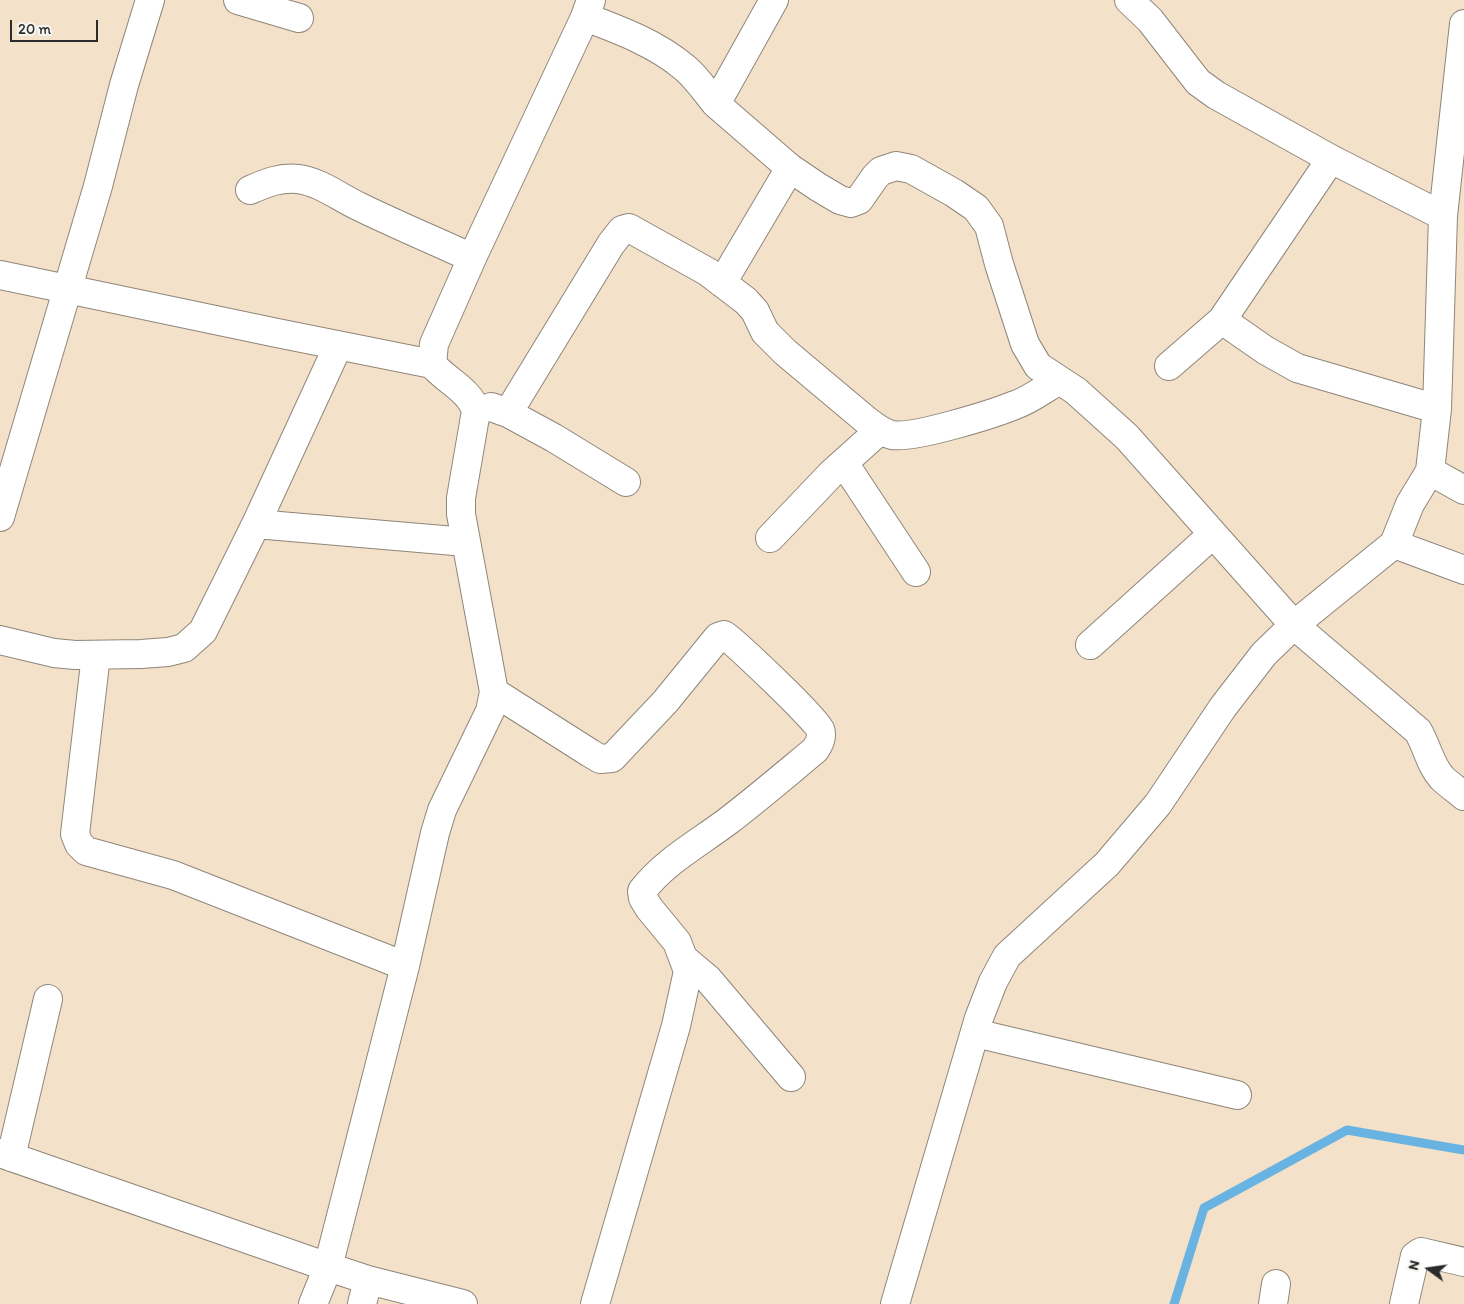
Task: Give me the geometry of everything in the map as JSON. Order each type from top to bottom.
[{"type":"street","points":[[0,517],[98,186],[124,85],[150,0]]},
{"type":"street","points":[[238,0],[299,18]]},
{"type":"street","points":[[716,104],[774,0]]},
{"type":"street","points":[[1129,0],[1150,20],[1198,82],[1216,95],[1331,159],[1443,216]]},
{"type":"street","points":[[432,364],[434,344],[588,9],[678,63],[695,78],[716,104],[790,168],[818,188],[840,200],[851,203],[859,200],[881,171],[896,166],[912,168],[976,208],[990,226],[1025,344],[1038,366],[1076,391],[1128,437],[1294,625],[1418,731],[1426,744],[1431,761],[1442,777],[1464,796]]},
{"type":"street","points":[[895,1304],[975,1033],[993,982],[1008,956],[1107,864],[1158,804],[1223,707],[1264,654],[1294,625],[1394,544],[1410,504],[1430,471],[1437,409],[1443,216],[1464,24]]},
{"type":"street","points":[[1169,366],[1222,320],[1331,159]]},
{"type":"street","points":[[722,283],[790,168]]},
{"type":"street","points":[[250,190],[275,180],[298,179],[325,188],[356,206],[472,258]]},
{"type":"street","points":[[508,413],[611,244],[622,230],[629,228],[694,264],[722,283],[755,311],[765,332],[786,352],[880,430],[892,435],[908,436],[1017,405],[1058,380]]},
{"type":"street","points":[[0,275],[432,364],[446,379],[473,401],[508,413],[554,438],[626,482]]},
{"type":"street","points":[[1222,320],[1265,350],[1297,368],[1437,409]]},
{"type":"street","points":[[0,640],[54,652],[96,655],[168,652],[184,648],[203,631],[256,524],[338,346]]},
{"type":"street","points":[[313,1304],[328,1267],[405,966],[435,833],[442,810],[490,712],[494,692],[461,514],[460,498],[476,418],[473,401]]},
{"type":"street","points":[[770,538],[844,463],[880,430]]},
{"type":"street","points":[[844,463],[916,572]]},
{"type":"street","points":[[1430,471],[1464,490]]},
{"type":"street","points":[[256,524],[466,542]]},
{"type":"street","points":[[1090,645],[1213,534]]},
{"type":"street","points":[[1394,544],[1464,570]]},
{"type":"street","points":[[494,692],[600,759],[612,758],[665,702],[718,637],[724,635],[820,727],[820,744],[815,750],[728,821],[678,857],[652,879],[642,891],[643,898],[649,908],[677,942],[688,970],[676,1026],[595,1304]]},
{"type":"street","points":[[96,655],[74,834],[79,844],[86,851],[173,875],[405,966]]},
{"type":"street","points":[[683,958],[708,979],[791,1077]]},
{"type":"street","points":[[48,999],[6,1155],[328,1267],[366,1292],[463,1304]]},
{"type":"street","points":[[975,1033],[1237,1095]]},
{"type":"street","points":[[1404,1304],[1415,1256],[1421,1252],[1464,1262]]},
{"type":"waterway","points":[[1174,1304],[1204,1208],[1347,1130],[1464,1150]]}]
